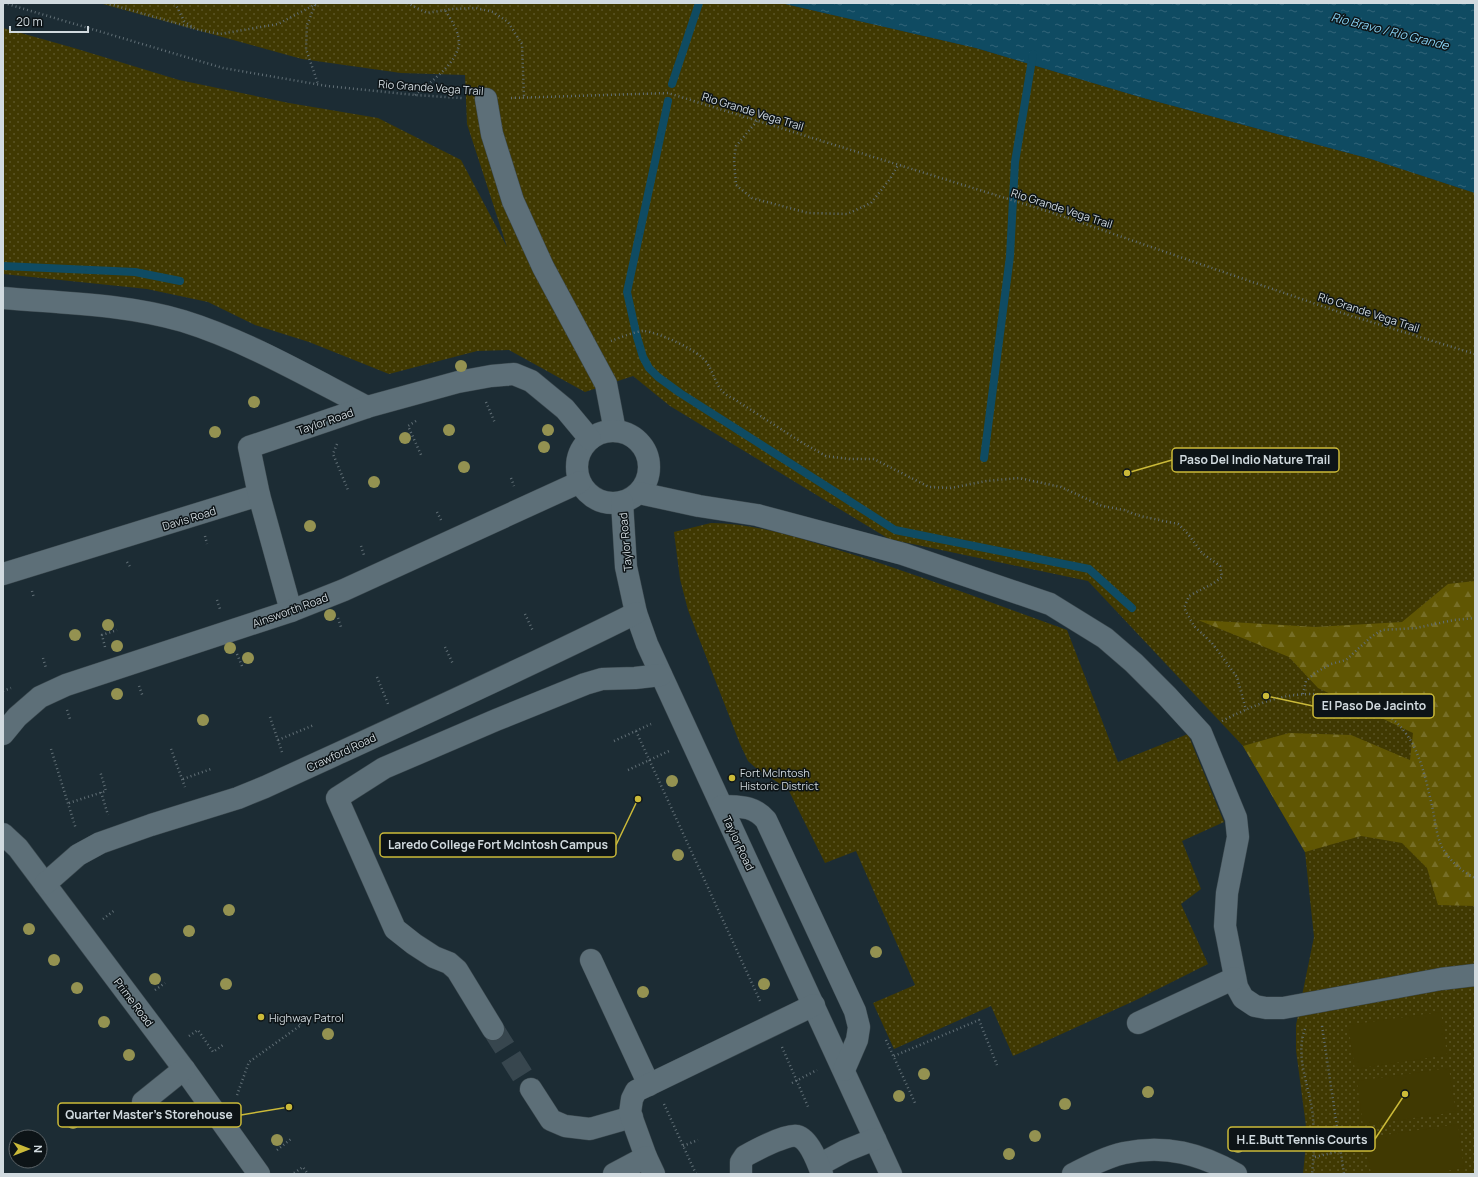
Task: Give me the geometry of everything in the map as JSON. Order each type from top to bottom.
[{"type":"street","points":[[486,99],[492,134],[513,201],[543,267],[606,384],[615,431]]},
{"type":"street","points":[[3,298],[105,306],[147,312],[184,322],[226,338],[274,360],[367,407]]},
{"type":"street","name":"Taylor Road","points":[[259,495],[249,447],[367,407],[458,382],[491,376],[514,374],[531,381],[565,409],[590,439]]},
{"type":"street","points":[[606,431],[615,431],[627,433],[644,448],[648,460],[649,472],[646,483],[630,497],[612,503],[602,502],[589,494],[580,482],[577,471],[578,459],[582,448],[590,439],[606,431]]},
{"type":"street","name":"Ainsworth Road","points":[[3,734],[16,717],[40,697],[66,685],[291,611],[344,590],[580,482]]},
{"type":"street","points":[[259,495],[291,611]]},
{"type":"street","name":"Davis Road","points":[[3,574],[259,495]]},
{"type":"street","points":[[630,497],[757,515],[903,554],[1050,604],[1105,638],[1134,663],[1201,733],[1236,818],[1238,838],[1227,894],[1225,926],[1234,978],[1237,987],[1243,998],[1255,1006],[1266,1008],[1283,1008],[1441,979],[1475,975]]},
{"type":"street","name":"Taylor Road","points":[[630,497],[626,567],[636,613],[647,644],[814,1005],[834,1069],[875,1139],[891,1174]]},
{"type":"street","name":"Crawford Road","points":[[45,884],[66,865],[89,848],[151,825],[238,798],[265,787],[454,700],[636,613]]},
{"type":"street","points":[[493,1029],[457,970],[449,963],[434,957],[414,944],[395,929],[337,798],[384,768],[578,686],[602,679],[662,675]]},
{"type":"street","points":[[722,806],[749,808],[760,813],[766,820],[855,1011],[858,1027],[857,1040],[834,1069]]},
{"type":"street","name":"Prime Road","points":[[3,834],[18,848],[184,1069],[258,1174]]},
{"type":"street","points":[[591,960],[656,1093]]},
{"type":"street","points":[[1138,1023],[1234,978]]},
{"type":"street","points":[[614,1174],[650,1166],[630,1113],[632,1099],[636,1091],[656,1093],[772,1026],[814,1005]]},
{"type":"street","points":[[143,1102],[184,1069]]},
{"type":"street","points":[[531,1089],[551,1120],[565,1126],[590,1129],[632,1117]]},
{"type":"street","points":[[741,1174],[744,1156],[786,1137],[797,1136],[806,1142],[820,1169],[845,1150],[875,1139]]},
{"type":"street","points":[[1073,1174],[1093,1164],[1124,1153],[1147,1150],[1170,1150],[1195,1155],[1218,1163],[1236,1174]]},
{"type":"path","name":"Rio Grande Vega Trail","points":[[4,3],[223,68],[318,84],[414,95],[486,99],[668,93],[1050,212],[1342,313],[1475,354]]},
{"type":"path","points":[[106,3],[195,29],[220,34],[278,24],[318,3]]},
{"type":"path","points":[[175,3],[184,21],[195,29]]},
{"type":"path","points":[[407,3],[427,13],[476,8],[493,12],[508,22],[522,44],[524,98]]},
{"type":"path","points":[[315,5],[307,25],[306,49],[318,84]]},
{"type":"path","points":[[414,95],[451,64],[459,44],[454,25],[446,10]]},
{"type":"path","points":[[757,120],[736,146],[734,160],[736,185],[752,198],[808,213],[847,214],[871,203],[890,179],[898,165]]},
{"type":"path","points":[[631,335],[643,331],[666,338],[692,350],[707,362],[716,383],[725,395],[734,399],[801,442],[826,456],[850,459],[874,459],[929,487],[951,488],[986,481],[1019,478],[1061,487],[1102,506],[1178,524],[1202,553],[1220,566],[1222,577],[1214,583],[1189,596],[1184,608],[1194,626],[1212,643],[1237,677],[1246,710]]},
{"type":"path","points":[[486,402],[495,423]]},
{"type":"path","points":[[416,421],[408,426],[422,457]]},
{"type":"path","points":[[337,444],[333,454],[348,490]]},
{"type":"path","points":[[525,614],[533,631]]},
{"type":"path","points":[[1302,694],[1306,681],[1315,672],[1331,664],[1346,660],[1371,637],[1382,630],[1416,628],[1454,620],[1475,618]]},
{"type":"path","points":[[106,649],[102,635],[117,630]]},
{"type":"path","points":[[445,647],[453,664]]},
{"type":"path","points":[[377,677],[391,710]]},
{"type":"path","points":[[1201,733],[1246,710],[1273,699],[1302,694],[1335,696],[1364,703],[1388,715],[1408,736],[1424,772],[1442,846],[1449,857],[1475,878]]},
{"type":"path","points":[[270,717],[282,752]]},
{"type":"path","points":[[614,741],[651,724]]},
{"type":"path","points":[[278,740],[314,726]]},
{"type":"path","points":[[636,731],[809,1109]]},
{"type":"path","points":[[628,770],[675,748]]},
{"type":"path","points":[[51,749],[79,833]]},
{"type":"path","points":[[171,749],[185,787]]},
{"type":"path","points":[[183,779],[211,769]]},
{"type":"path","points":[[69,803],[106,791],[100,771]]},
{"type":"path","points":[[101,792],[110,821]]},
{"type":"path","points":[[101,921],[115,910]]},
{"type":"path","points":[[153,991],[164,983]]},
{"type":"path","points":[[894,1056],[979,1020],[997,1065]]},
{"type":"path","points":[[1321,1020],[1344,1174]]},
{"type":"path","points":[[237,1095],[249,1062],[301,1026],[298,1022]]},
{"type":"path","points":[[1307,1026],[1301,1045],[1302,1062],[1313,1118],[1315,1157],[1312,1174]]},
{"type":"path","points":[[189,1036],[198,1030],[213,1052],[223,1045]]},
{"type":"path","points":[[886,1040],[915,1103]]},
{"type":"path","points":[[792,1083],[797,1080],[834,1069]]},
{"type":"path","points":[[656,1093],[696,1174]]},
{"type":"path","points":[[277,1150],[292,1139]]},
{"type":"path","points":[[683,1146],[698,1140]]},
{"type":"path","points":[[1315,1157],[1340,1151]]},
{"type":"path","points":[[294,1173],[303,1167],[308,1174]]},
{"type":"shaded area","points":[[99,3],[781,3],[976,48],[1140,97],[1371,159],[1475,193],[1475,1174],[1303,1174],[1307,1134],[1296,1050],[1296,1025],[1314,937],[1305,852],[1243,746],[1088,581],[889,539],[670,406],[633,376],[585,392],[509,350],[477,351],[389,374],[309,342],[255,325],[208,302],[147,289],[3,274],[3,28],[179,80],[289,103],[378,118],[461,160],[507,247],[467,124],[465,75],[401,73],[302,59]]},
{"type":"shaded area","points":[[711,523],[742,525],[817,543],[921,577],[1067,630],[1118,762],[1188,734],[1224,822],[1182,841],[1201,889],[1181,904],[1208,964],[1134,1001],[1013,1056],[991,1006],[894,1049],[873,1003],[915,985],[856,851],[825,863],[788,789],[757,769],[748,761],[688,610],[680,579],[674,532]]},
{"type":"shaded area","points":[[1441,1012],[1447,1055],[1355,1069],[1348,1025]]},
{"type":"shaded area","points":[[1449,1068],[1456,1112],[1363,1125],[1357,1081]]},
{"type":"shaded area","points":[[1458,1124],[1464,1168],[1424,1174],[1371,1174],[1365,1138]]},
{"type":"green space","points":[[1475,581],[1475,906],[1438,905],[1427,868],[1402,843],[1361,836],[1305,852],[1243,746],[1289,733],[1351,735],[1410,760],[1413,733],[1318,688],[1289,657],[1198,620],[1315,627],[1402,622],[1448,584]]},
{"type":"water","name":"Río Bravo / Rio Grande","points":[[781,3],[1475,3],[1475,193],[1371,159],[1140,97],[976,48]]},
{"type":"waterway","points":[[672,84],[699,3]]},
{"type":"waterway","points":[[984,458],[1010,256],[1015,162],[1033,54]]},
{"type":"waterway","points":[[668,101],[627,292],[637,337],[643,357],[649,368],[658,377],[680,393],[895,530],[1089,569],[1132,608]]},
{"type":"waterway","points":[[3,266],[135,272],[180,281]]},
{"type":"tunnel","points":[[493,1029],[531,1089]]},
{"type":"place","name":"Paso Del Indio Nature Trail","points":[[1127,473]]},
{"type":"place","name":"El Paso De Jacinto","points":[[1266,696]]},
{"type":"place","name":"Fort McIntosh Historic District","points":[[732,778]]},
{"type":"place","name":"Laredo College Fort McIntosh Campus","points":[[638,799]]},
{"type":"place","name":"Highway Patrol","points":[[261,1017]]},
{"type":"place","name":"H.E.Butt Tennis Courts","points":[[1405,1094]]},
{"type":"place","name":"Quarter Master's Storehouse","points":[[289,1107]]}]
